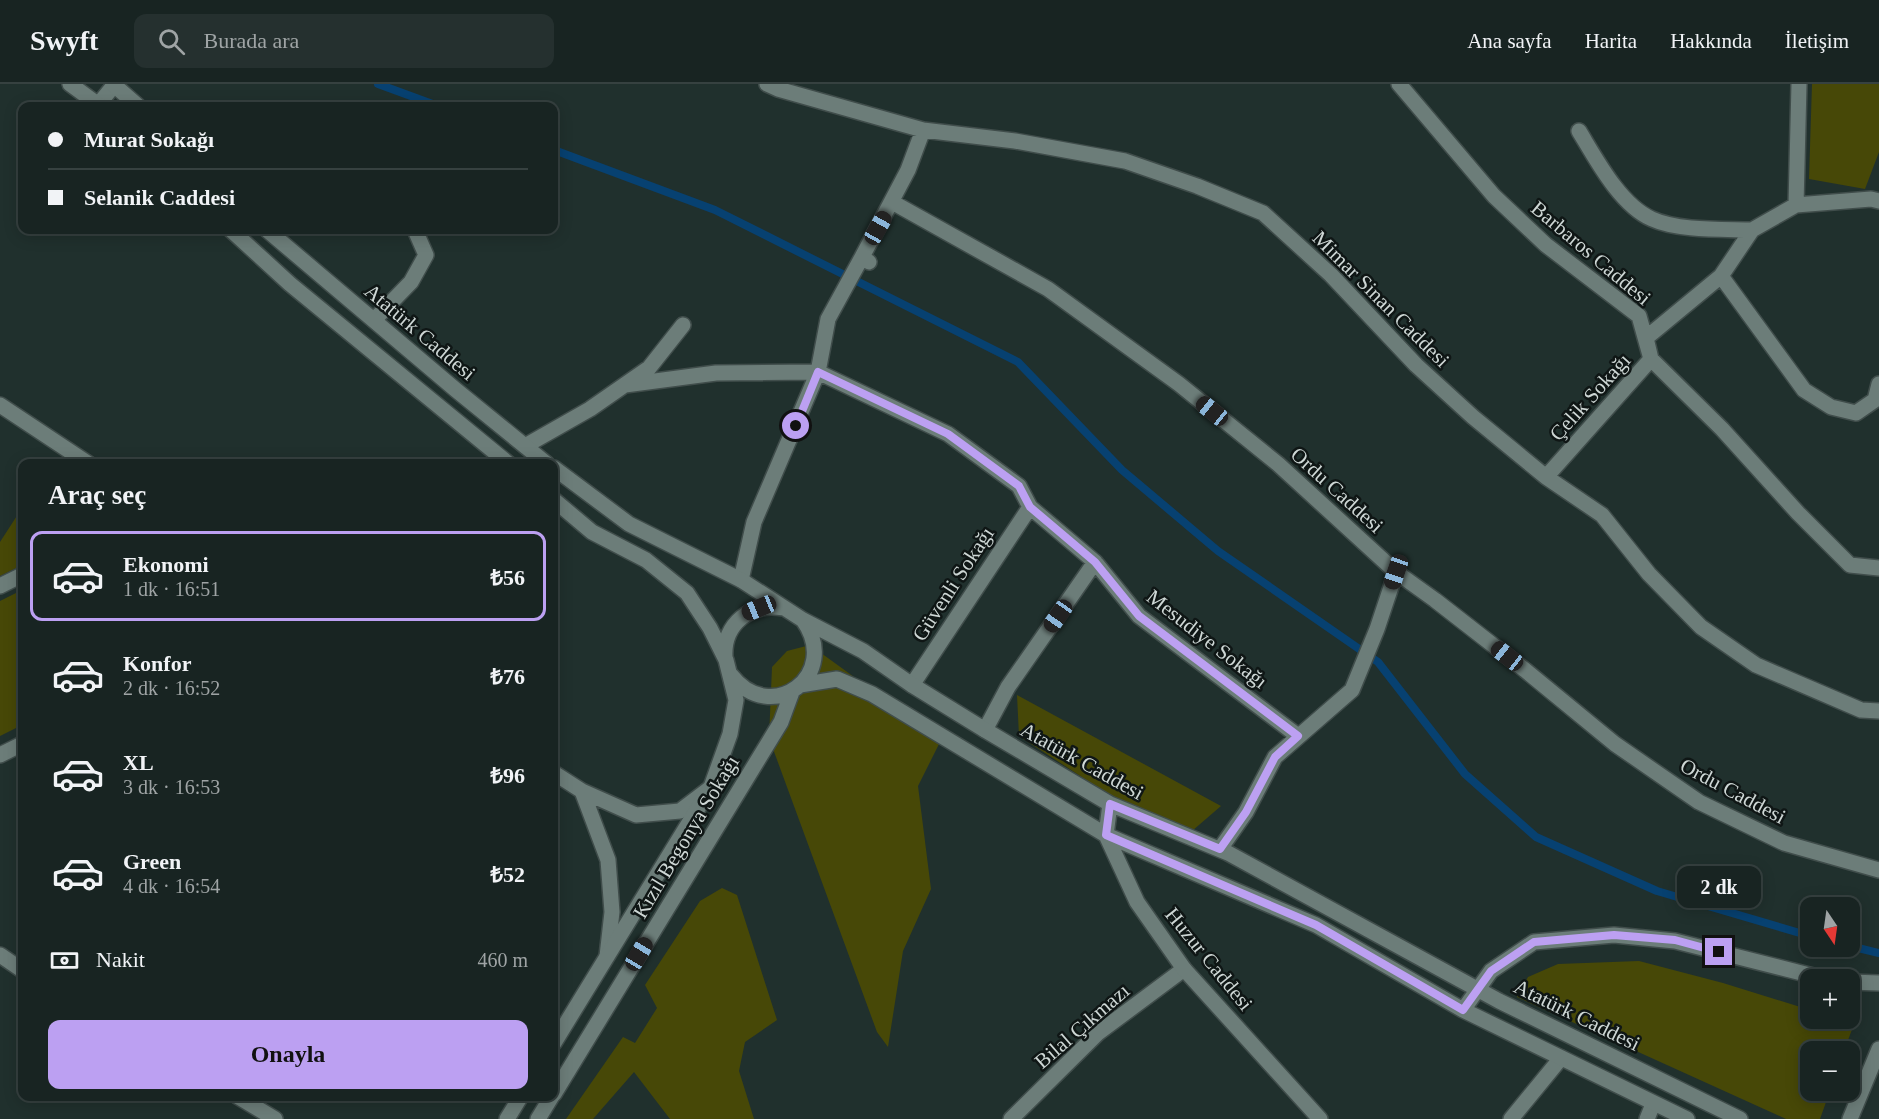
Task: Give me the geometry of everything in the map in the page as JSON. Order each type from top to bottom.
[{"type":"street","points":[[70,84],[94,102]]},
{"type":"street","points":[[102,102],[114,84],[134,102]]},
{"type":"street","name":"Mimar Sinan Caddesi","points":[[766,84],[923,130],[1015,141],[1125,161],[1197,186],[1263,213],[1331,275],[1416,365],[1473,417],[1546,477],[1602,515],[1649,574],[1701,627],[1756,665],[1861,710],[1879,711]]},
{"type":"street","name":"Barbaros Caddesi","points":[[1399,84],[1494,196],[1546,246],[1639,316],[1652,359],[1722,429],[1798,513],[1850,565],[1879,568]]},
{"type":"street","points":[[1796,205],[1799,84]]},
{"type":"street","points":[[741,580],[754,522],[818,372],[828,320],[866,260],[908,170],[923,130]]},
{"type":"street","points":[[1579,131],[1610,181],[1632,204],[1651,219],[1685,227],[1752,230]]},
{"type":"street","name":"Çelik Sokağı","points":[[1546,477],[1652,359],[1646,338],[1721,276],[1752,230],[1796,205],[1871,198],[1879,201]]},
{"type":"street","name":"Ordu Caddesi","points":[[892,202],[1048,289],[1179,384],[1278,464],[1396,572],[1525,670],[1615,744],[1699,802],[1784,843],[1879,870]]},
{"type":"street","points":[[235,234],[290,284],[503,459]]},
{"type":"street","name":"Atatürk Caddesi","points":[[272,234],[541,459]]},
{"type":"street","points":[[374,320],[411,282],[426,255],[417,234]]},
{"type":"street","points":[[1721,276],[1804,390],[1831,407],[1856,413],[1875,400],[1879,384]]},
{"type":"street","name":"Mesudiye Sokağı","points":[[525,446],[590,409],[649,368],[683,325]]},
{"type":"street","name":"Mesudiye Sokağı","points":[[625,385],[716,373],[818,372],[948,434],[1019,486],[1030,507],[1095,562],[1139,616],[1298,736]]},
{"type":"street","points":[[0,405],[81,459]]},
{"type":"street","name":"Atatürk Caddesi","points":[[558,471],[629,524],[741,580],[798,616],[863,651],[912,685],[1110,804],[1220,849],[1478,989],[1740,1119]]},
{"type":"street","points":[[558,503],[592,532],[646,560],[687,593],[710,628],[728,667],[743,688],[752,693],[765,697],[778,696],[796,688],[837,680],[872,694],[1106,835],[1316,925],[1463,1010],[1687,1119]]},
{"type":"street","name":"Güvenli Sokağı","points":[[912,685],[1030,507]]},
{"type":"street","points":[[985,730],[1008,687],[1095,562]]},
{"type":"street","points":[[1220,849],[1246,812],[1275,757],[1352,690],[1377,629],[1396,572]]},
{"type":"street","points":[[0,586],[18,578]]},
{"type":"street","points":[[728,667],[727,638],[734,624],[746,613],[772,606],[798,616],[814,638],[815,661],[810,672],[796,688]]},
{"type":"street","name":"Kızıl Begonya Sokağı","points":[[558,1036],[711,787],[730,734],[736,700],[728,667]]},
{"type":"street","name":"Kızıl Begonya Sokağı","points":[[558,1087],[781,722],[796,688]]},
{"type":"street","points":[[0,755],[18,746]]},
{"type":"street","points":[[558,776],[582,791],[636,815],[680,811],[711,787]]},
{"type":"street","points":[[582,791],[608,860],[612,912],[607,956]]},
{"type":"street","points":[[1106,835],[1110,804]]},
{"type":"street","name":"Huzur Caddesi","points":[[1106,835],[1137,902],[1184,969],[1320,1119]]},
{"type":"street","points":[[1463,1010],[1491,971],[1534,942],[1614,935],[1675,940],[1800,972]]},
{"type":"street","points":[[0,956],[18,967]]},
{"type":"street","name":"Bilal Çıkmazı","points":[[1011,1119],[1098,1033],[1184,969]]},
{"type":"street","points":[[1860,982],[1879,983]]},
{"type":"street","points":[[1850,1119],[1879,1049]]},
{"type":"street","points":[[1511,1119],[1561,1058]]},
{"type":"street","points":[[245,1101],[275,1119]]},
{"type":"street","points":[[507,1119],[517,1101]]},
{"type":"street","name":"Kızıl Begonya Sokağı","points":[[538,1119],[549,1101]]},
{"type":"street","points":[[1647,1119],[1653,1104]]},
{"type":"shaded area","points":[[1812,84],[1879,84],[1879,152],[1865,189],[1809,179]]},
{"type":"shaded area","points":[[18,514],[18,567],[0,576],[0,542]]},
{"type":"shaded area","points":[[18,592],[18,727],[0,736],[0,601]]},
{"type":"shaded area","points":[[810,645],[941,740],[918,786],[931,889],[903,951],[888,1047],[877,1032],[769,738],[772,667],[787,651]]},
{"type":"shaded area","points":[[1017,695],[1221,806],[1192,831],[1114,798],[1019,736]]},
{"type":"shaded area","points":[[722,888],[737,895],[777,1020],[745,1042],[739,1071],[754,1119],[670,1119],[634,1072],[593,1119],[566,1119],[623,1037],[635,1043],[657,1008],[645,985],[700,901]]},
{"type":"shaded area","points":[[1639,961],[1723,983],[1800,1007],[1800,1029],[1852,1029],[1848,1041],[1800,1041],[1800,1101],[1826,1101],[1820,1119],[1786,1119],[1517,997],[1528,977],[1558,964]]},
{"type":"waterway","points":[[378,84],[427,102]]},
{"type":"waterway","points":[[558,151],[715,210],[1018,362],[1122,470],[1218,551],[1378,662],[1465,774],[1536,837],[1657,891],[1800,933]]},
{"type":"waterway","points":[[1860,948],[1879,953]]},
{"type":"route","points":[[796,426],[818,372],[948,434],[1019,486],[1030,507],[1095,562],[1139,616],[1298,736],[1275,757],[1246,812],[1220,849],[1110,804],[1106,835],[1316,925],[1463,1010],[1491,971],[1534,942],[1614,935],[1675,940],[1719,952]]}]
